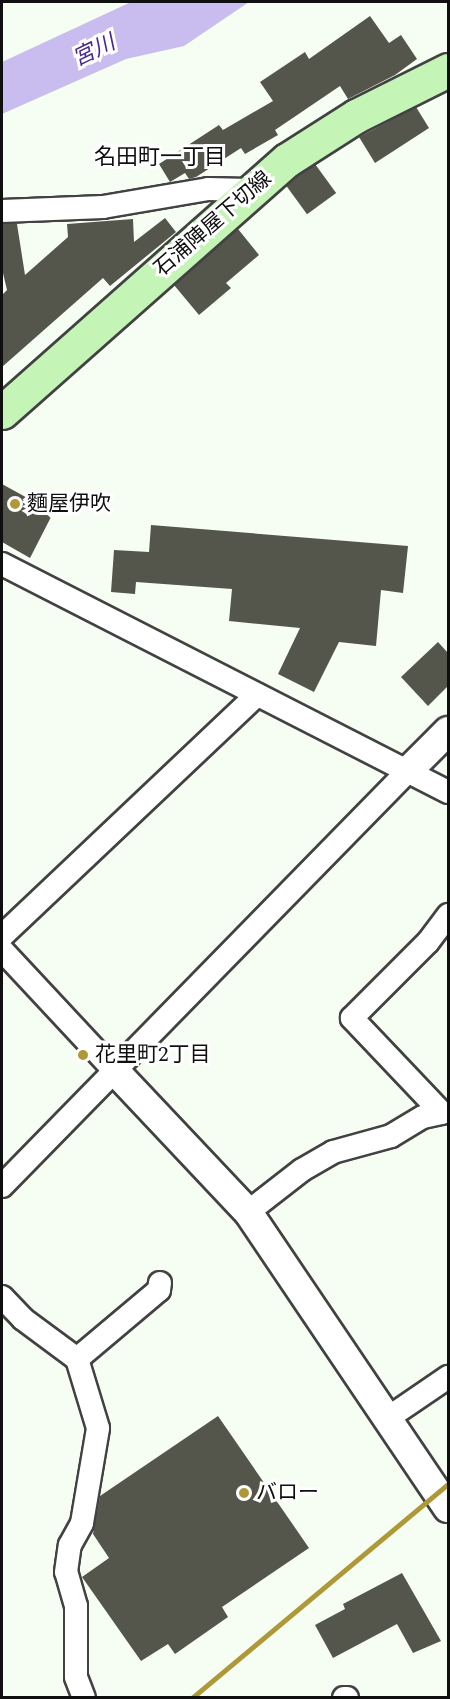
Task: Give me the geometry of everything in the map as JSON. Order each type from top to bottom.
[{"type":"main road","name":"石浦陣屋下切線","points":[[2,412],[249,190],[356,116],[448,70]]},
{"type":"street","points":[[2,211],[103,207],[208,189],[249,190]]},
{"type":"street","points":[[2,564],[409,770],[448,792]]},
{"type":"street","points":[[2,936],[257,695]]},
{"type":"street","points":[[2,1186],[448,731]]},
{"type":"street","points":[[445,1118],[352,1018],[429,942],[448,915]]},
{"type":"street","points":[[2,950],[248,1212],[448,1508]]},
{"type":"street","points":[[248,1212],[302,1170],[333,1152],[391,1136],[423,1117],[445,1118]]},
{"type":"street","points":[[76,1359],[159,1290],[160,1283]]},
{"type":"street","points":[[2,1297],[23,1319],[76,1359],[98,1428],[82,1523],[70,1545],[66,1572],[76,1606],[76,1677],[84,1698]]},
{"type":"street","points":[[388,1418],[448,1377]]},
{"type":"water","name":"宮川","points":[[131,2],[249,2],[184,46],[126,59],[2,114],[2,62]]},
{"type":"building","points":[[370,16],[389,43],[401,35],[417,59],[395,75],[348,99],[340,86],[275,130],[278,135],[245,154],[241,148],[196,177],[189,179],[185,173],[170,182],[159,164],[219,125],[223,130],[273,101],[260,82],[305,52],[309,59]]},
{"type":"building","points":[[416,107],[429,128],[375,163],[359,137]]},
{"type":"building","points":[[315,164],[336,193],[307,214],[286,185]]},
{"type":"building","points":[[165,218],[176,232],[110,286],[103,278],[2,367],[2,295],[7,290],[2,269],[2,224],[17,224],[25,275],[68,237],[67,224],[133,219],[134,242]]},
{"type":"building","points":[[238,229],[259,255],[226,283],[231,288],[199,315],[174,285]]},
{"type":"building","points":[[2,484],[31,500],[28,505],[51,517],[30,558],[2,542]]},
{"type":"building","points":[[151,525],[408,546],[403,593],[381,590],[376,646],[339,642],[314,692],[278,674],[300,628],[229,621],[232,589],[136,582],[135,594],[111,592],[114,550],[149,552]]},
{"type":"building","points":[[438,642],[448,653],[448,686],[428,706],[401,677]]},
{"type":"building","points":[[218,1416],[309,1548],[222,1607],[228,1617],[175,1654],[168,1644],[141,1661],[82,1577],[109,1558],[93,1534],[100,1496]]},
{"type":"building","points":[[402,1573],[441,1641],[413,1653],[397,1624],[333,1658],[315,1625],[345,1609],[343,1604]]},
{"type":"railway","points":[[192,1698],[448,1484]]},
{"type":"place","name":"麵屋伊吹","points":[[15,504]]},
{"type":"place","name":"花里町2丁目","points":[[83,1055]]},
{"type":"place","name":"バロー","points":[[244,1493]]},
{"type":"district","name":"名田町一丁目","points":[[160,158]]}]
